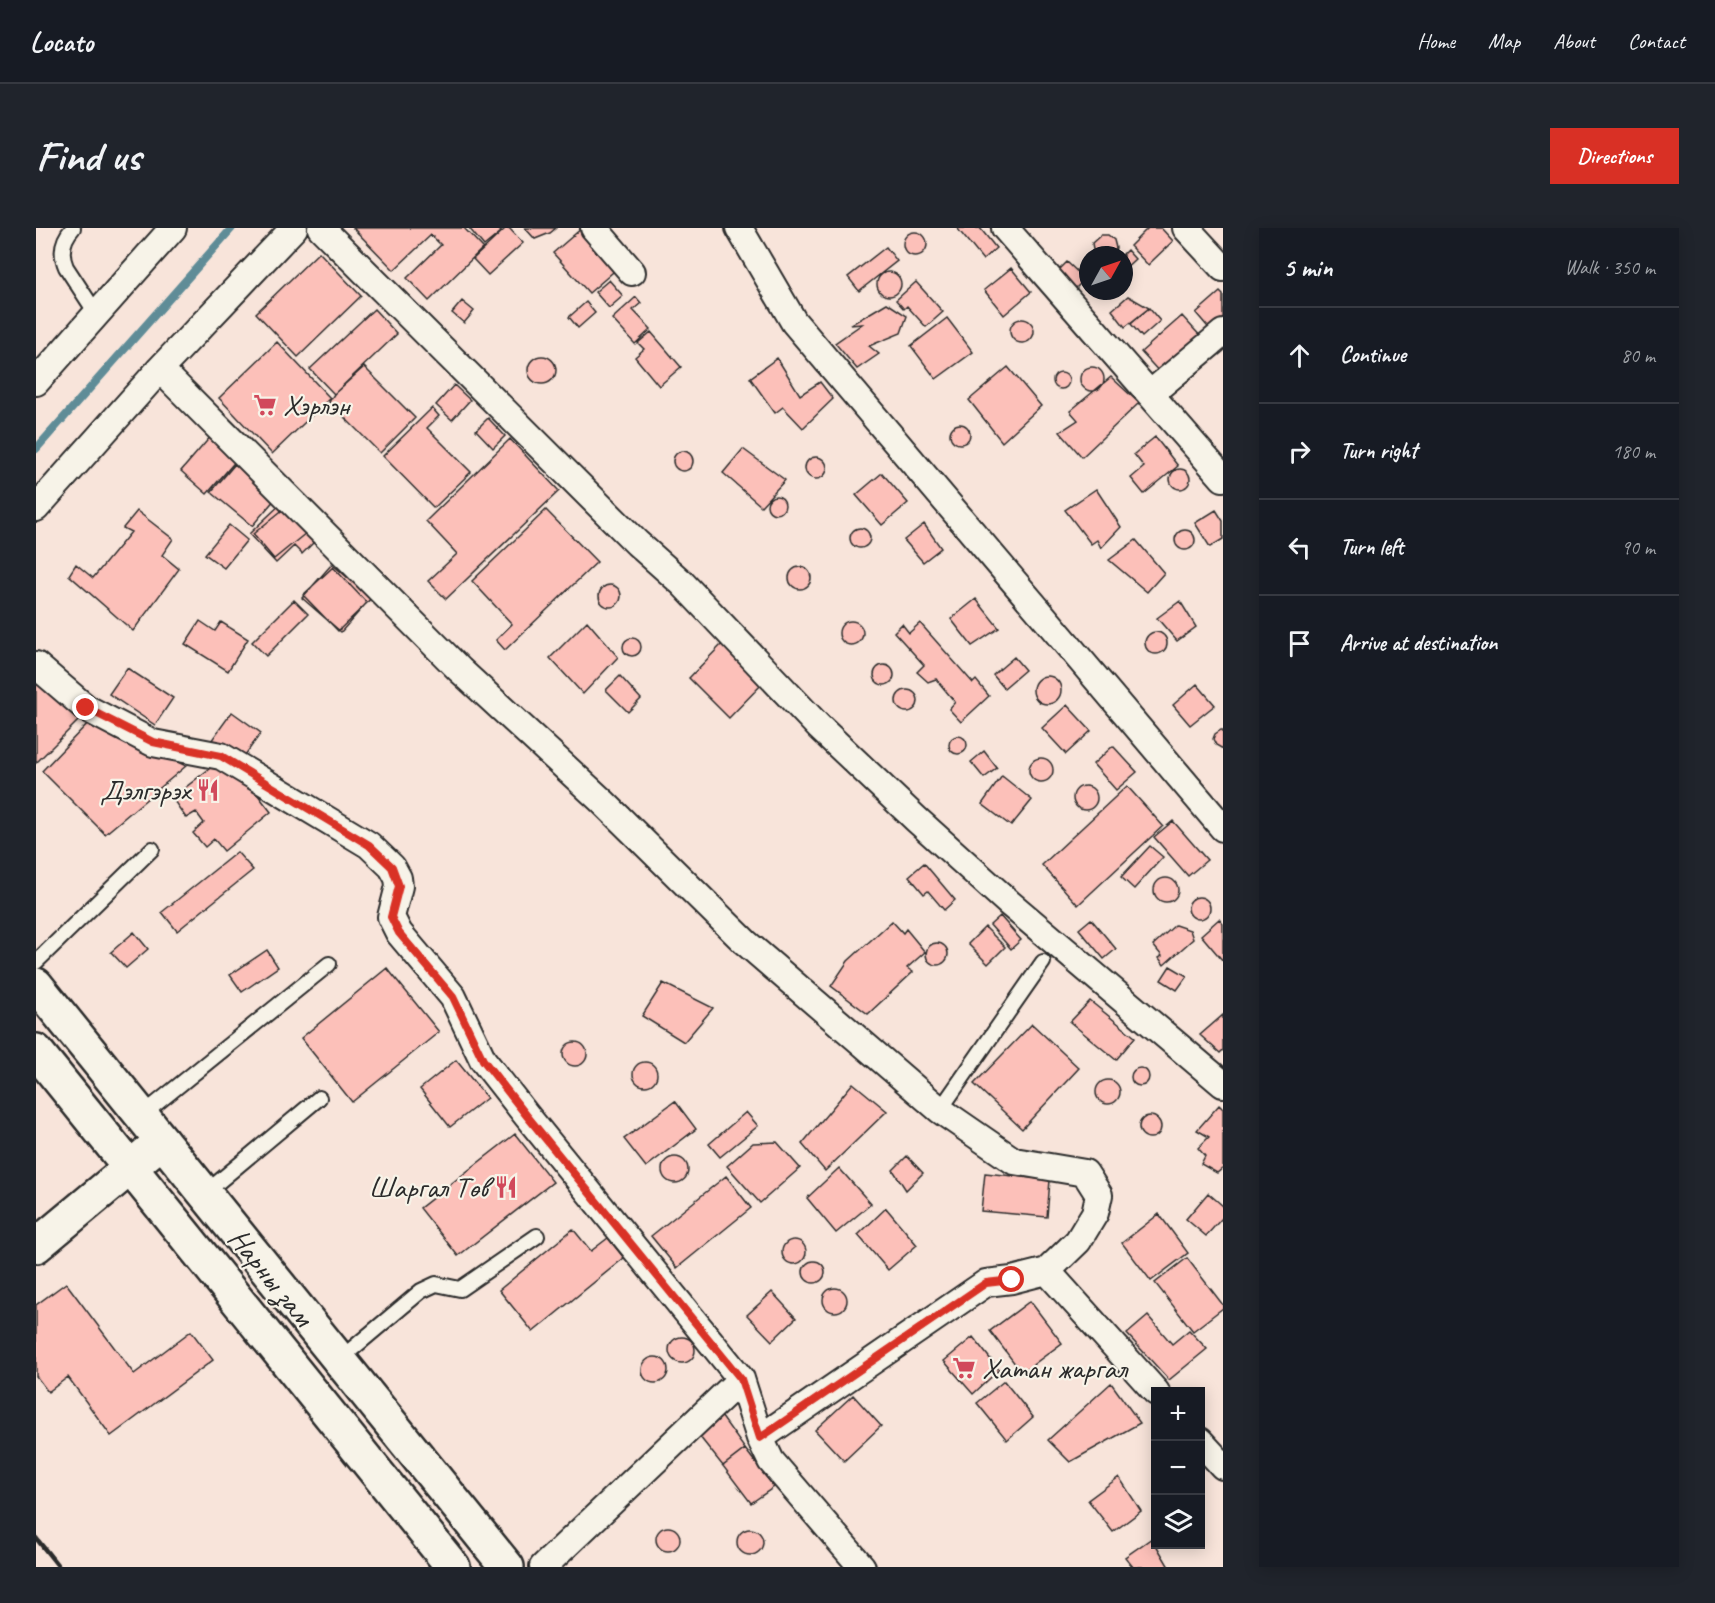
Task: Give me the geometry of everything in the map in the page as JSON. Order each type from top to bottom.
[{"type":"main road","name":"Нарны зам","points":[[36,985],[507,1567]]},
{"type":"main road","name":"Нарны зам","points":[[36,1051],[453,1567]]},
{"type":"main road","points":[[36,1246],[162,1142]]},
{"type":"street","points":[[36,381],[173,228]]},
{"type":"street","points":[[36,508],[160,369],[294,228]]},
{"type":"street","points":[[321,228],[637,543],[682,583],[819,727],[1009,903],[1223,1084]]},
{"type":"street","points":[[594,228],[632,272]]},
{"type":"street","points":[[739,228],[794,322],[1223,828]]},
{"type":"street","points":[[1005,228],[1223,478]]},
{"type":"street","points":[[1186,228],[1223,268]]},
{"type":"street","points":[[1150,394],[1223,333]]},
{"type":"street","points":[[160,369],[460,670],[603,801],[745,942],[940,1110],[1014,1161],[1085,1173],[1099,1195],[1095,1213],[1078,1241],[1047,1271],[1012,1280],[986,1283],[760,1438]]},
{"type":"street","points":[[36,665],[86,708],[153,742],[221,756],[369,845],[392,867],[399,886],[391,917],[399,933],[453,997],[483,1060],[741,1379],[760,1438],[771,1461],[862,1567]]},
{"type":"street","points":[[1047,1271],[1151,1388]]},
{"type":"street","points":[[543,1567],[741,1379]]},
{"type":"street","points":[[1205,1446],[1223,1466]]},
{"type":"lane","points":[[72,228],[64,240],[63,260],[96,313]]},
{"type":"lane","points":[[36,962],[152,849]]},
{"type":"lane","points":[[940,1110],[1043,962]]},
{"type":"lane","points":[[141,1116],[328,964]]},
{"type":"lane","points":[[204,1194],[319,1098]]},
{"type":"lane","points":[[338,1360],[422,1292],[436,1284],[460,1289],[537,1236]]},
{"type":"building","points":[[353,228],[464,228],[483,248],[429,301],[407,278],[441,245],[431,235],[394,270]]},
{"type":"building","points":[[469,228],[498,228],[501,232],[484,246]]},
{"type":"building","points":[[506,228],[509,228],[523,243],[488,275],[473,259]]},
{"type":"building","points":[[525,228],[556,228],[535,239]]},
{"type":"building","points":[[582,228],[620,266],[589,293],[553,253]]},
{"type":"building","points":[[957,228],[980,228],[996,248],[983,260]]},
{"type":"building","points":[[1148,228],[1161,228],[1173,241],[1148,265],[1133,249],[1133,246],[1130,246]]},
{"type":"building","points":[[915,232],[924,235],[927,244],[924,253],[915,256],[906,253],[903,244],[906,235]]},
{"type":"building","points":[[1101,235],[1108,235],[1114,240],[1116,246],[1092,246],[1092,243]]},
{"type":"building","points":[[886,247],[897,261],[859,291],[848,277]]},
{"type":"building","points":[[319,252],[361,296],[298,357],[256,313]]},
{"type":"building","points":[[1067,262],[1079,273],[1079,285],[1074,290],[1057,272]]},
{"type":"building","points":[[1011,268],[1031,292],[1004,315],[984,290]]},
{"type":"building","points":[[889,272],[898,275],[901,284],[898,293],[889,296],[880,293],[877,284],[880,275]]},
{"type":"building","points":[[609,280],[623,296],[609,308],[595,292]]},
{"type":"building","points":[[916,282],[943,312],[926,327],[907,306],[904,309],[896,300]]},
{"type":"building","points":[[1220,292],[1223,295],[1223,325],[1213,333],[1196,313]]},
{"type":"building","points":[[636,297],[641,303],[633,310],[651,329],[635,344],[612,319]]},
{"type":"building","points":[[1133,299],[1149,308],[1125,327],[1112,310],[1123,300]]},
{"type":"building","points":[[462,301],[474,311],[464,323],[452,313]]},
{"type":"building","points":[[586,302],[595,313],[578,328],[569,317]]},
{"type":"building","points":[[887,303],[907,316],[901,333],[869,346],[879,354],[857,369],[835,343],[862,324],[850,325]]},
{"type":"building","points":[[1149,308],[1160,321],[1142,337],[1131,324]]},
{"type":"building","points":[[374,309],[397,334],[334,394],[310,369]]},
{"type":"building","points":[[1182,316],[1203,339],[1162,375],[1141,352]]},
{"type":"building","points":[[947,318],[973,352],[936,379],[911,346]]},
{"type":"building","points":[[1022,319],[1027,320],[1033,326],[1033,336],[1027,342],[1022,343],[1017,342],[1011,336],[1010,331],[1011,326],[1017,320]]},
{"type":"building","points":[[651,332],[681,367],[659,386],[635,357],[644,349],[638,343]]},
{"type":"building","points":[[277,342],[330,398],[272,454],[219,398]]},
{"type":"building","points":[[542,356],[552,360],[556,370],[552,380],[542,384],[532,380],[528,370],[532,360]]},
{"type":"building","points":[[777,358],[800,395],[820,382],[833,399],[803,428],[783,407],[775,413],[750,378]]},
{"type":"building","points":[[364,367],[415,418],[380,453],[329,402],[334,394]]},
{"type":"building","points":[[1008,367],[1041,406],[1002,442],[969,400]]},
{"type":"building","points":[[1092,367],[1100,371],[1104,379],[1100,387],[1092,391],[1084,387],[1080,379],[1084,371]]},
{"type":"building","points":[[1058,373],[1064,373],[1069,381],[1067,387],[1058,389],[1053,384],[1053,378]]},
{"type":"building","points":[[1111,377],[1139,403],[1082,457],[1060,432],[1078,420],[1070,411]]},
{"type":"building","points":[[454,385],[470,400],[452,420],[436,405]]},
{"type":"building","points":[[432,408],[439,416],[427,428],[471,472],[434,508],[383,456]]},
{"type":"building","points":[[488,418],[505,436],[493,448],[476,430]]},
{"type":"building","points":[[956,424],[964,424],[970,430],[970,438],[964,444],[956,444],[950,438],[950,430]]},
{"type":"building","points":[[212,435],[239,457],[207,494],[181,471]]},
{"type":"building","points":[[1155,437],[1178,466],[1144,494],[1131,478],[1144,467],[1134,454]]},
{"type":"building","points":[[510,439],[559,491],[446,599],[428,581],[457,554],[426,521]]},
{"type":"building","points":[[743,449],[785,480],[761,506],[723,473]]},
{"type":"building","points":[[683,451],[690,454],[693,461],[690,468],[683,471],[676,468],[673,461],[676,454]]},
{"type":"building","points":[[816,457],[824,460],[827,468],[824,476],[816,479],[808,476],[805,468],[808,460]]},
{"type":"building","points":[[235,464],[276,498],[252,526],[211,492]]},
{"type":"building","points":[[1180,469],[1187,472],[1190,479],[1187,486],[1180,489],[1173,486],[1170,479],[1173,472]]},
{"type":"building","points":[[882,473],[908,503],[882,525],[856,495]]},
{"type":"building","points":[[1096,489],[1121,527],[1101,548],[1097,540],[1091,544],[1065,510]]},
{"type":"building","points":[[772,496],[780,496],[785,501],[783,512],[772,514],[767,509],[767,501]]},
{"type":"building","points":[[283,502],[317,539],[302,554],[294,546],[276,563],[249,534]]},
{"type":"building","points":[[285,508],[306,533],[274,559],[253,534]]},
{"type":"building","points":[[546,510],[597,562],[505,650],[496,640],[512,624],[472,581]]},
{"type":"building","points":[[1216,510],[1223,521],[1223,539],[1210,547],[1195,523]]},
{"type":"building","points":[[137,511],[173,539],[162,555],[179,569],[133,631],[69,575],[76,564],[93,578],[131,532],[123,528]]},
{"type":"building","points":[[924,524],[941,548],[923,562],[904,540]]},
{"type":"building","points":[[229,525],[247,540],[224,568],[205,554]]},
{"type":"building","points":[[860,528],[867,531],[870,538],[867,545],[860,548],[853,545],[850,538],[853,531]]},
{"type":"building","points":[[1185,530],[1192,533],[1195,540],[1192,547],[1185,550],[1178,547],[1175,540],[1178,533]]},
{"type":"building","points":[[1136,540],[1164,573],[1147,592],[1109,560]]},
{"type":"building","points":[[332,564],[371,598],[341,632],[302,598]]},
{"type":"building","points":[[333,567],[367,603],[338,631],[303,595]]},
{"type":"building","points":[[800,567],[808,570],[811,578],[808,586],[800,589],[792,586],[789,578],[792,570]]},
{"type":"building","points":[[610,585],[618,588],[621,596],[618,604],[610,607],[602,604],[599,596],[602,588]]},
{"type":"building","points":[[976,599],[999,628],[972,646],[951,619]]},
{"type":"building","points":[[294,600],[308,614],[266,656],[252,642]]},
{"type":"building","points":[[1180,601],[1196,627],[1177,641],[1157,618]]},
{"type":"building","points":[[200,621],[215,631],[221,622],[248,639],[228,671],[185,644]]},
{"type":"building","points":[[587,621],[618,657],[583,694],[550,658]]},
{"type":"building","points":[[851,621],[859,625],[863,633],[859,641],[851,645],[843,641],[839,633],[843,625]]},
{"type":"building","points":[[920,623],[973,683],[976,680],[989,696],[961,722],[949,709],[955,702],[936,679],[928,682],[917,672],[924,665],[894,632],[902,624],[909,633]]},
{"type":"building","points":[[1156,632],[1164,635],[1167,643],[1164,651],[1156,654],[1148,651],[1145,643],[1148,635]]},
{"type":"building","points":[[632,638],[640,643],[641,647],[636,655],[632,656],[624,651],[623,647],[628,639]]},
{"type":"building","points":[[722,644],[763,683],[729,718],[689,678]]},
{"type":"building","points":[[1014,657],[1025,670],[1004,688],[993,675]]},
{"type":"building","points":[[884,665],[891,668],[894,675],[891,682],[884,685],[877,682],[874,675],[877,668]]},
{"type":"building","points":[[127,668],[173,698],[155,725],[109,694]]},
{"type":"building","points":[[36,673],[81,718],[36,763]]},
{"type":"building","points":[[620,676],[641,699],[628,712],[606,690]]},
{"type":"building","points":[[1047,676],[1057,680],[1061,690],[1057,700],[1047,704],[1037,700],[1033,690],[1037,680]]},
{"type":"building","points":[[1197,684],[1215,705],[1190,725],[1173,705]]},
{"type":"building","points":[[907,690],[915,693],[918,701],[915,709],[907,712],[899,709],[896,701],[899,693]]},
{"type":"building","points":[[1067,705],[1091,731],[1066,754],[1042,728]]},
{"type":"building","points":[[232,712],[261,733],[240,762],[211,741]]},
{"type":"building","points":[[91,720],[186,766],[105,834],[42,771]]},
{"type":"building","points":[[1223,730],[1223,749],[1216,745],[1213,739],[1215,734]]},
{"type":"building","points":[[958,736],[964,739],[967,745],[964,751],[958,754],[952,751],[949,745],[952,739]]},
{"type":"building","points":[[1113,746],[1137,772],[1116,790],[1093,764]]},
{"type":"building","points":[[984,751],[997,768],[984,778],[971,762]]},
{"type":"building","points":[[1041,758],[1049,762],[1053,770],[1049,778],[1041,782],[1033,778],[1029,770],[1033,762]]},
{"type":"building","points":[[218,762],[231,777],[238,769],[271,812],[224,851],[214,839],[205,847],[193,833],[204,823],[196,812],[186,818],[172,798]]},
{"type":"building","points":[[1002,776],[1032,800],[1011,826],[982,804]]},
{"type":"building","points":[[1085,786],[1090,787],[1096,793],[1096,803],[1090,809],[1085,810],[1080,809],[1074,803],[1073,798],[1074,793],[1080,787]]},
{"type":"building","points":[[1127,786],[1163,826],[1078,905],[1042,865]]},
{"type":"building","points":[[1173,821],[1207,860],[1188,876],[1154,837]]},
{"type":"building","points":[[1150,846],[1163,857],[1134,889],[1121,877]]},
{"type":"building","points":[[237,852],[253,870],[177,931],[162,912]]},
{"type":"building","points":[[924,863],[955,900],[944,910],[928,891],[924,894],[909,876]]},
{"type":"building","points":[[1166,878],[1174,882],[1178,890],[1174,898],[1166,902],[1158,898],[1154,890],[1158,882]]},
{"type":"building","points":[[1199,897],[1207,900],[1210,908],[1207,916],[1199,919],[1191,916],[1188,908],[1191,900]]},
{"type":"building","points":[[1000,916],[1021,940],[1011,949],[990,925]]},
{"type":"building","points":[[1091,919],[1116,949],[1104,959],[1079,929]]},
{"type":"building","points":[[1219,919],[1223,924],[1223,961],[1201,935]]},
{"type":"building","points":[[892,921],[903,933],[906,929],[925,952],[907,968],[913,972],[868,1014],[831,986],[848,961]]},
{"type":"building","points":[[1175,925],[1190,930],[1193,939],[1164,965],[1159,958],[1162,956],[1153,945]]},
{"type":"building","points":[[985,927],[1005,947],[988,964],[968,944]]},
{"type":"building","points":[[134,932],[148,949],[126,968],[111,952]]},
{"type":"building","points":[[937,943],[945,946],[948,954],[945,962],[937,965],[929,962],[926,954],[929,946]]},
{"type":"building","points":[[267,950],[278,967],[242,992],[230,975]]},
{"type":"building","points":[[1170,966],[1187,976],[1177,990],[1161,980]]},
{"type":"building","points":[[387,968],[439,1032],[352,1102],[301,1038]]},
{"type":"building","points":[[663,983],[713,1008],[684,1042],[642,1016]]},
{"type":"building","points":[[1090,1001],[1135,1037],[1116,1060],[1070,1022]]},
{"type":"building","points":[[1223,1015],[1223,1050],[1220,1053],[1200,1035]]},
{"type":"building","points":[[1032,1024],[1079,1068],[1022,1129],[974,1084]]},
{"type":"building","points":[[575,1042],[584,1045],[587,1054],[584,1063],[575,1066],[566,1063],[563,1054],[566,1045]]},
{"type":"building","points":[[456,1060],[487,1098],[450,1127],[420,1089]]},
{"type":"building","points":[[645,1062],[654,1065],[657,1074],[654,1083],[645,1086],[636,1083],[633,1074],[636,1065]]},
{"type":"building","points":[[1140,1068],[1146,1071],[1149,1077],[1146,1083],[1140,1086],[1134,1083],[1131,1077],[1134,1071]]},
{"type":"building","points":[[1108,1080],[1113,1081],[1119,1087],[1119,1097],[1113,1103],[1108,1104],[1103,1103],[1097,1097],[1096,1092],[1097,1087],[1103,1081]]},
{"type":"building","points":[[853,1083],[887,1111],[825,1171],[802,1144]]},
{"type":"building","points":[[675,1101],[696,1129],[646,1167],[624,1139]]},
{"type":"building","points":[[1219,1105],[1223,1109],[1223,1168],[1217,1173],[1201,1164],[1205,1156],[1198,1148],[1209,1137],[1197,1130]]},
{"type":"building","points":[[746,1112],[758,1126],[720,1157],[709,1144]]},
{"type":"building","points":[[1150,1116],[1158,1119],[1161,1127],[1158,1135],[1150,1138],[1142,1135],[1139,1127],[1142,1119]]},
{"type":"building","points":[[515,1134],[553,1182],[458,1256],[420,1208]]},
{"type":"building","points":[[777,1142],[800,1168],[760,1203],[727,1166],[753,1143]]},
{"type":"building","points":[[907,1156],[923,1173],[906,1190],[893,1170]]},
{"type":"building","points":[[675,1157],[684,1161],[688,1170],[684,1179],[675,1183],[666,1179],[662,1170],[666,1161]]},
{"type":"building","points":[[839,1168],[871,1204],[836,1233],[807,1198]]},
{"type":"building","points":[[985,1173],[1050,1180],[1047,1217],[981,1211]]},
{"type":"building","points":[[726,1176],[751,1208],[677,1268],[651,1236]]},
{"type":"building","points":[[1208,1193],[1223,1206],[1223,1217],[1206,1236],[1186,1219]]},
{"type":"building","points":[[886,1208],[917,1245],[888,1270],[858,1235]]},
{"type":"building","points":[[1159,1214],[1188,1253],[1151,1281],[1122,1243]]},
{"type":"building","points":[[573,1229],[591,1251],[608,1238],[624,1258],[533,1332],[499,1290]]},
{"type":"building","points":[[794,1240],[802,1244],[806,1252],[802,1260],[794,1264],[786,1260],[782,1252],[786,1244]]},
{"type":"building","points":[[1187,1258],[1223,1305],[1223,1308],[1193,1331],[1155,1283]]},
{"type":"building","points":[[814,1261],[822,1264],[825,1272],[822,1280],[814,1283],[806,1280],[803,1272],[806,1264]]},
{"type":"building","points":[[66,1283],[134,1374],[191,1331],[213,1360],[111,1436],[68,1377],[48,1392],[36,1376],[36,1305]]},
{"type":"building","points":[[835,1288],[843,1292],[847,1300],[843,1308],[835,1312],[827,1308],[823,1300],[827,1292]]},
{"type":"building","points":[[772,1292],[796,1318],[772,1341],[747,1315]]},
{"type":"building","points":[[1030,1301],[1062,1343],[1022,1373],[990,1331]]},
{"type":"building","points":[[1148,1316],[1172,1344],[1189,1330],[1207,1349],[1169,1380],[1127,1334]]},
{"type":"building","points":[[682,1337],[691,1341],[695,1350],[691,1359],[682,1363],[673,1359],[669,1350],[673,1341]]},
{"type":"building","points":[[973,1337],[999,1370],[973,1394],[944,1361]]},
{"type":"building","points":[[655,1357],[665,1360],[668,1370],[665,1380],[655,1383],[645,1380],[642,1370],[645,1360]]},
{"type":"building","points":[[1004,1381],[1033,1417],[1007,1440],[977,1403]]},
{"type":"building","points":[[1111,1383],[1140,1423],[1070,1462],[1048,1440]]},
{"type":"building","points":[[853,1395],[881,1426],[844,1461],[815,1430]]},
{"type":"building","points":[[719,1413],[745,1449],[723,1466],[696,1432]]},
{"type":"building","points":[[745,1449],[774,1487],[751,1503],[723,1466]]},
{"type":"building","points":[[1119,1477],[1141,1511],[1113,1532],[1088,1500]]},
{"type":"building","points":[[668,1527],[676,1531],[680,1539],[676,1547],[668,1551],[660,1547],[656,1539],[660,1531]]},
{"type":"building","points":[[750,1529],[759,1533],[763,1542],[759,1551],[750,1555],[741,1551],[737,1542],[741,1533]]},
{"type":"building","points":[[1151,1539],[1151,1549],[1158,1549],[1169,1567],[1133,1567],[1125,1557]]},
{"type":"waterway","points":[[36,449],[232,228]]},
{"type":"railway","points":[[36,1538],[59,1567]]},
{"type":"place","name":"Хэрлэн","points":[[265,405]]},
{"type":"place","name":"Дэлгэрэх","points":[[208,790]]},
{"type":"place","name":"Шаргал Төв","points":[[506,1187]]},
{"type":"place","name":"Хатан жаргал","points":[[964,1368]]},
{"type":"route","points":[[86,708],[153,742],[221,756],[369,845],[392,867],[398,878],[399,886],[391,917],[399,933],[453,997],[483,1060],[741,1379],[760,1438],[986,1283],[1012,1280]]}]
